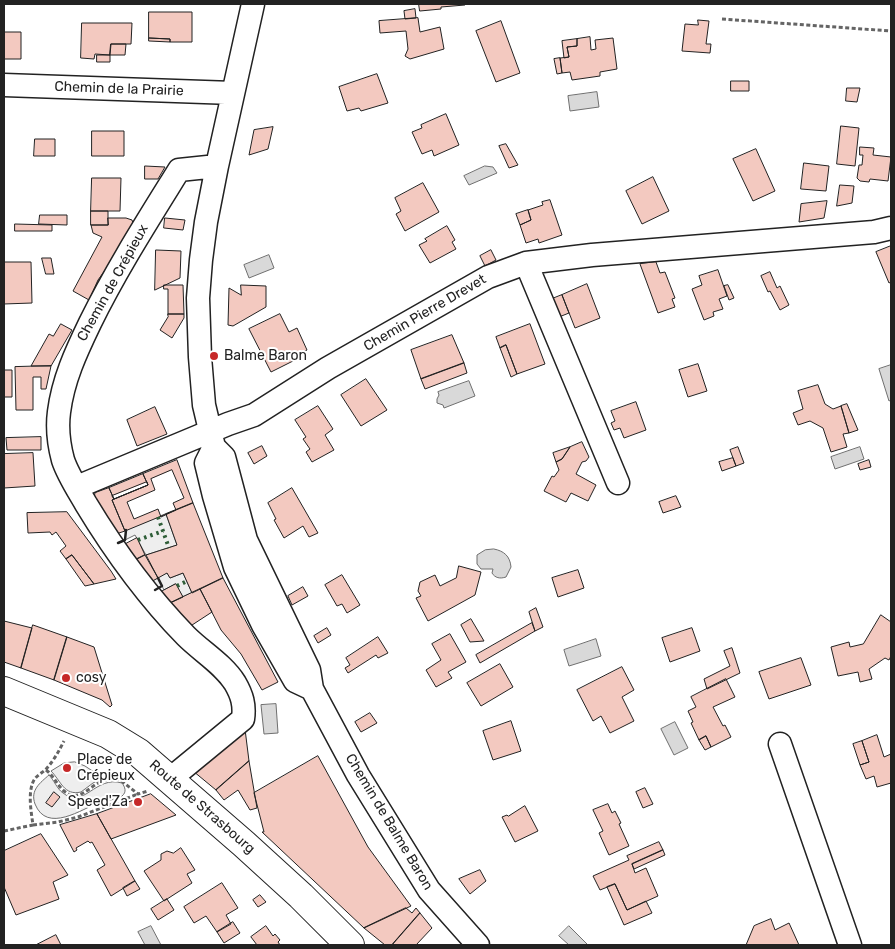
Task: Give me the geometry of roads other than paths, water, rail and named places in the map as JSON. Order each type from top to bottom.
[{"type":"main road","name":"Route de Strasbourg","points":[[4,691],[113,736],[138,752],[162,784],[294,890],[350,945]]},
{"type":"street","points":[[217,166],[253,4]]},
{"type":"street","name":"Chemin de la Prairie","points":[[4,85],[234,93]]},
{"type":"street","name":"Chemin de Balme Baron","points":[[217,166],[206,222],[198,298],[204,405],[212,439],[224,457],[246,540],[309,670],[312,689],[358,775],[429,890],[478,945]]},
{"type":"street","name":"Chemin de Crépieux","points":[[162,784],[243,719],[245,708],[242,697],[234,682],[220,666],[187,637],[144,591],[111,546],[64,462],[59,439],[58,422],[63,386],[74,354],[104,294],[179,170],[217,166]]},
{"type":"street","name":"Chemin Pierre Drevet","points":[[77,487],[212,439],[259,412],[328,368],[488,276],[526,263],[592,254],[874,232],[891,228]]},
{"type":"street","points":[[526,263],[618,483]]},
{"type":"street","points":[[780,744],[850,945]]},
{"type":"place","name":"Balme Baron","points":[[214,356]]},
{"type":"place","name":"cosy","points":[[66,678]]},
{"type":"place","name":"Place de Crépieux","points":[[67,768]]},
{"type":"place","name":"Speed'Za","points":[[138,802]]}]
